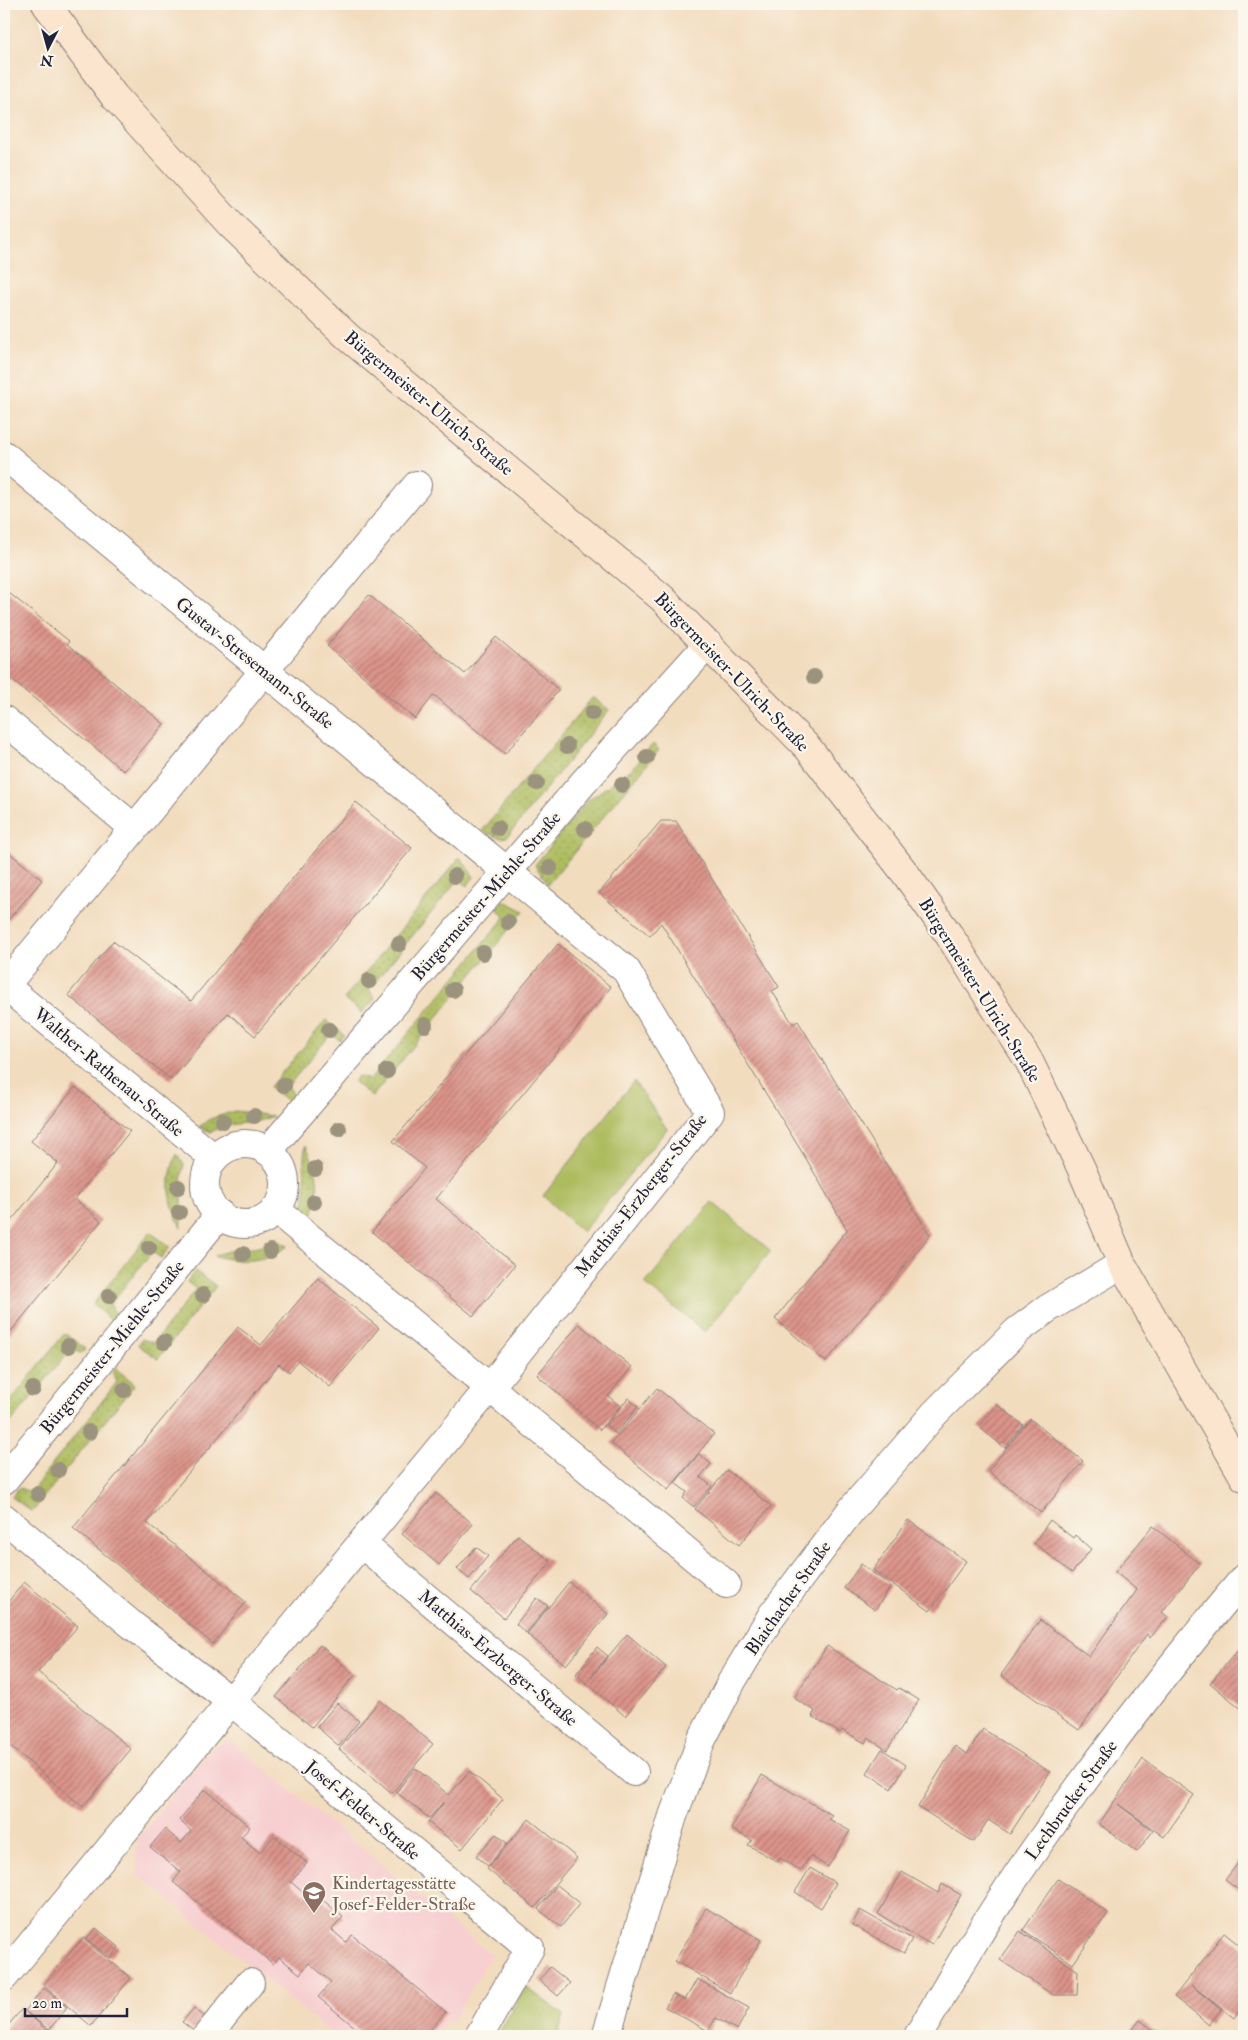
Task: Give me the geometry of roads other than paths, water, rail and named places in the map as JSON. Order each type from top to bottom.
[{"type":"main road","name":"Bürgermeister-Ulrich-Straße","points":[[46,4],[114,96],[231,225],[348,337],[662,598],[808,748],[905,873],[949,935],[1029,1061],[1082,1168],[1122,1264],[1244,1477]]},
{"type":"street","name":"Gustav-Stresemann-Straße","points":[[4,455],[264,672],[507,871]]},
{"type":"street","points":[[4,986],[416,485]]},
{"type":"street","name":"Bürgermeister-Miehle-Straße","points":[[268,1151],[664,690],[708,644]]},
{"type":"street","points":[[4,720],[134,828]]},
{"type":"street","name":"Matthias-Erzberger-Straße","points":[[232,1702],[490,1387],[710,1112],[626,970],[507,871]]},
{"type":"street","name":"Walther-Rathenau-Straße","points":[[4,986],[214,1158]]},
{"type":"street","points":[[239,1144],[259,1146],[268,1151],[280,1165],[285,1183],[284,1193],[275,1210],[258,1221],[248,1223],[228,1220],[208,1201],[206,1174],[214,1158],[230,1146],[239,1144]]},
{"type":"street","points":[[275,1210],[726,1584]]},
{"type":"street","name":"Bürgermeister-Miehle-Straße","points":[[4,1480],[220,1214]]},
{"type":"street","name":"Blaichacher Straße","points":[[606,2036],[673,1816],[701,1741],[732,1682],[772,1615],[852,1509],[935,1414],[1004,1345],[1047,1309],[1122,1264]]},
{"type":"street","name":"Josef-Felder-Straße","points":[[4,1518],[132,1625],[232,1702],[530,1948],[479,2036]]},
{"type":"street","name":"Matthias-Erzberger-Straße","points":[[362,1544],[634,1772]]},
{"type":"street","name":"Lechbrucker Straße","points":[[918,2036],[954,1975],[1027,1860],[1176,1660],[1244,1578]]},
{"type":"street","points":[[4,1978],[232,1702]]},
{"type":"street","points":[[207,2036],[250,1984]]},
{"type":"place","name":"Kindertagesstätte Josef-Felder-Straße","points":[[314,1914]]}]
